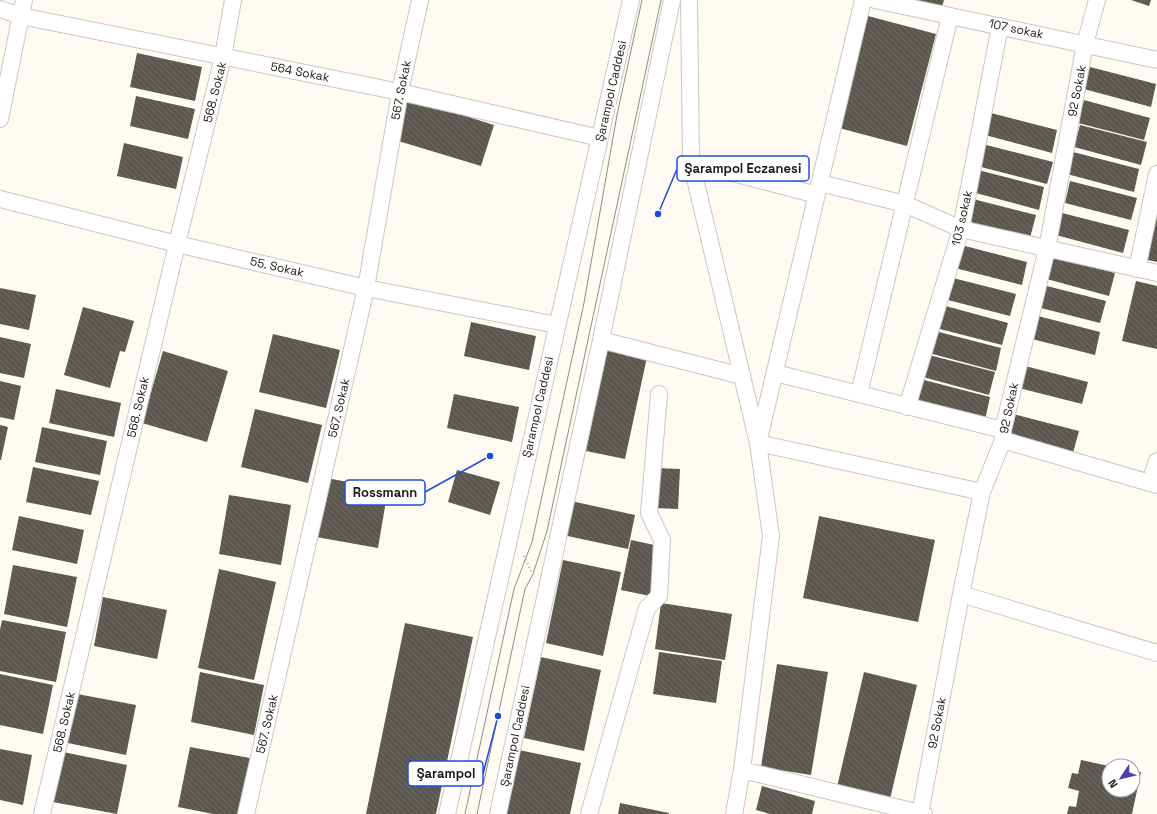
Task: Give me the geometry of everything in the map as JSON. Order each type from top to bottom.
[{"type":"street","points":[[0,118],[24,0]]},
{"type":"street","name":"568. Sokak","points":[[42,814],[177,244],[223,57],[233,0]]},
{"type":"street","name":"567. Sokak","points":[[246,814],[366,288],[400,92],[420,0]]},
{"type":"street","name":"Şarampol Caddesi","points":[[447,814],[631,0]]},
{"type":"street","name":"Şarampol Caddesi","points":[[498,814],[601,340],[672,0]]},
{"type":"street","points":[[689,0],[691,162],[758,443],[771,536],[742,770],[734,814]]},
{"type":"street","points":[[758,443],[863,0]]},
{"type":"street","name":"107 sokak","points":[[875,0],[1157,60]]},
{"type":"street","name":"92 Sokak","points":[[921,814],[961,594],[982,492],[1003,435],[1047,249],[1085,44],[1097,0]]},
{"type":"street","name":"564 Sokak","points":[[0,9],[21,16],[400,92],[600,138]]},
{"type":"street","points":[[859,394],[950,16]]},
{"type":"street","name":"103 sokak","points":[[907,407],[960,229],[1000,26]]},
{"type":"street","points":[[691,162],[818,189],[905,204],[960,229],[1157,273]]},
{"type":"street","points":[[1137,269],[1157,174]]},
{"type":"street","name":"55. Sokak","points":[[0,200],[177,244],[366,288],[557,325]]},
{"type":"street","points":[[601,340],[742,376]]},
{"type":"street","points":[[775,372],[907,407],[1003,435],[1154,484],[1157,461]]},
{"type":"street","points":[[589,814],[646,608],[659,596],[662,540],[649,514],[659,394]]},
{"type":"street","points":[[758,443],[982,492]]},
{"type":"street","points":[[961,594],[1157,653]]},
{"type":"street","points":[[742,770],[921,814]]},
{"type":"path","points":[[521,552],[535,577]]},
{"type":"building","points":[[905,0],[944,0],[941,10]]},
{"type":"building","points":[[1131,0],[1151,0],[1149,6]]},
{"type":"building","points":[[868,16],[936,34],[907,146],[839,128]]},
{"type":"building","points":[[137,53],[202,67],[195,101],[130,87]]},
{"type":"building","points":[[1090,67],[1156,84],[1151,107],[1084,89]]},
{"type":"building","points":[[136,96],[195,109],[188,139],[130,126]]},
{"type":"building","points":[[408,98],[494,125],[481,166],[395,140]]},
{"type":"building","points":[[1084,100],[1150,118],[1144,140],[1078,123]]},
{"type":"building","points":[[991,113],[1057,130],[1052,153],[985,135]]},
{"type":"building","points":[[1080,125],[1147,142],[1141,165],[1074,147]]},
{"type":"building","points":[[124,143],[183,157],[176,189],[117,176]]},
{"type":"building","points":[[986,145],[1053,162],[1047,184],[981,167]]},
{"type":"building","points":[[1073,152],[1139,169],[1134,192],[1067,174]]},
{"type":"building","points":[[978,170],[1044,187],[1039,210],[972,192]]},
{"type":"building","points":[[1070,181],[1137,198],[1131,220],[1065,203]]},
{"type":"building","points":[[969,198],[1036,215],[1030,238],[963,220]]},
{"type":"building","points":[[1157,200],[1157,262],[1143,259]]},
{"type":"building","points":[[1062,213],[1129,230],[1123,253],[1056,235]]},
{"type":"building","points":[[961,245],[1027,262],[1022,285],[955,268]]},
{"type":"building","points":[[1048,256],[1115,273],[1109,296],[1043,278]]},
{"type":"building","points":[[949,277],[1016,294],[1010,316],[944,299]]},
{"type":"building","points":[[1136,281],[1157,286],[1157,349],[1122,341]]},
{"type":"building","points":[[1039,284],[1106,301],[1100,323],[1033,306]]},
{"type":"building","points":[[0,288],[36,295],[29,330],[0,324]]},
{"type":"building","points":[[942,305],[1008,323],[1002,345],[936,328]]},
{"type":"building","points":[[83,307],[134,321],[125,352],[120,351],[110,388],[64,375]]},
{"type":"building","points":[[1034,315],[1100,332],[1095,355],[1028,338]]},
{"type":"building","points":[[471,322],[536,336],[529,370],[464,356]]},
{"type":"building","points":[[935,331],[1001,348],[996,371],[929,353]]},
{"type":"building","points":[[273,334],[340,350],[326,408],[259,392]]},
{"type":"building","points":[[0,337],[31,344],[24,378],[0,373]]},
{"type":"building","points":[[607,349],[647,357],[625,459],[586,451]]},
{"type":"building","points":[[163,351],[228,371],[207,442],[142,423]]},
{"type":"building","points":[[929,355],[995,372],[989,395],[923,377]]},
{"type":"building","points":[[1021,365],[1088,382],[1082,404],[1015,387]]},
{"type":"building","points":[[924,380],[990,397],[985,420],[918,402]]},
{"type":"building","points":[[0,381],[21,386],[14,420],[0,417]]},
{"type":"building","points":[[56,389],[121,403],[114,437],[49,423]]},
{"type":"building","points":[[454,394],[519,407],[512,442],[447,428]]},
{"type":"building","points":[[255,409],[322,425],[308,483],[241,467]]},
{"type":"building","points":[[1013,414],[1079,431],[1073,453],[1007,436]]},
{"type":"building","points":[[0,425],[8,427],[1,460],[0,460]]},
{"type":"building","points":[[42,427],[107,441],[100,475],[35,462]]},
{"type":"building","points":[[33,467],[99,481],[91,515],[26,502]]},
{"type":"building","points":[[656,468],[680,469],[678,509],[654,508]]},
{"type":"building","points":[[457,470],[500,482],[490,515],[448,502]]},
{"type":"building","points":[[326,478],[388,489],[378,548],[316,537]]},
{"type":"building","points":[[229,495],[291,505],[281,565],[219,554]]},
{"type":"building","points":[[571,501],[635,515],[628,549],[563,535]]},
{"type":"building","points":[[19,516],[84,530],[77,564],[12,550]]},
{"type":"building","points":[[819,516],[935,540],[918,622],[803,598]]},
{"type":"building","points":[[631,540],[659,546],[650,596],[621,590]]},
{"type":"building","points":[[563,560],[621,572],[603,656],[546,643]]},
{"type":"building","points":[[13,565],[77,577],[67,627],[4,614]]},
{"type":"building","points":[[219,569],[276,582],[254,680],[198,668]]},
{"type":"building","points":[[103,597],[167,610],[157,659],[94,646]]},
{"type":"building","points":[[661,603],[732,614],[725,660],[655,649]]},
{"type":"building","points":[[2,620],[66,632],[56,682],[0,671],[0,630]]},
{"type":"building","points":[[405,623],[473,637],[436,814],[366,814]]},
{"type":"building","points":[[659,652],[722,661],[716,703],[653,694]]},
{"type":"building","points":[[541,657],[601,670],[584,751],[524,738]]},
{"type":"building","points":[[777,664],[828,672],[811,775],[761,767]]},
{"type":"building","points":[[200,672],[264,685],[254,735],[191,722]]},
{"type":"building","points":[[864,672],[917,685],[890,799],[837,787]]},
{"type":"building","points":[[0,674],[53,685],[43,734],[0,725]]},
{"type":"building","points":[[72,693],[136,705],[126,755],[63,742]]},
{"type":"building","points":[[190,747],[250,758],[239,814],[213,814],[178,807]]},
{"type":"building","points":[[0,749],[32,755],[23,805],[0,800]]},
{"type":"building","points":[[519,750],[581,763],[570,814],[505,814]]},
{"type":"building","points":[[63,752],[127,765],[117,814],[53,802]]},
{"type":"building","points":[[1081,760],[1101,764],[1101,798],[1135,798],[1132,814],[1067,814],[1069,806],[1076,807],[1079,791],[1068,788],[1072,773],[1078,774]]},
{"type":"building","points":[[762,786],[815,801],[812,814],[770,814],[756,810]]},
{"type":"building","points":[[620,803],[669,813],[669,814],[618,814]]},
{"type":"tram line","points":[[465,814],[514,589],[532,542],[584,303],[617,115],[642,0]]},
{"type":"tram line","points":[[477,814],[525,589],[533,574],[547,531],[661,0]]},
{"type":"place","name":"Şarampol Eczanesi","points":[[658,214]]},
{"type":"place","name":"Rossmann","points":[[490,456]]},
{"type":"place","name":"Şarampol","points":[[498,716]]}]
